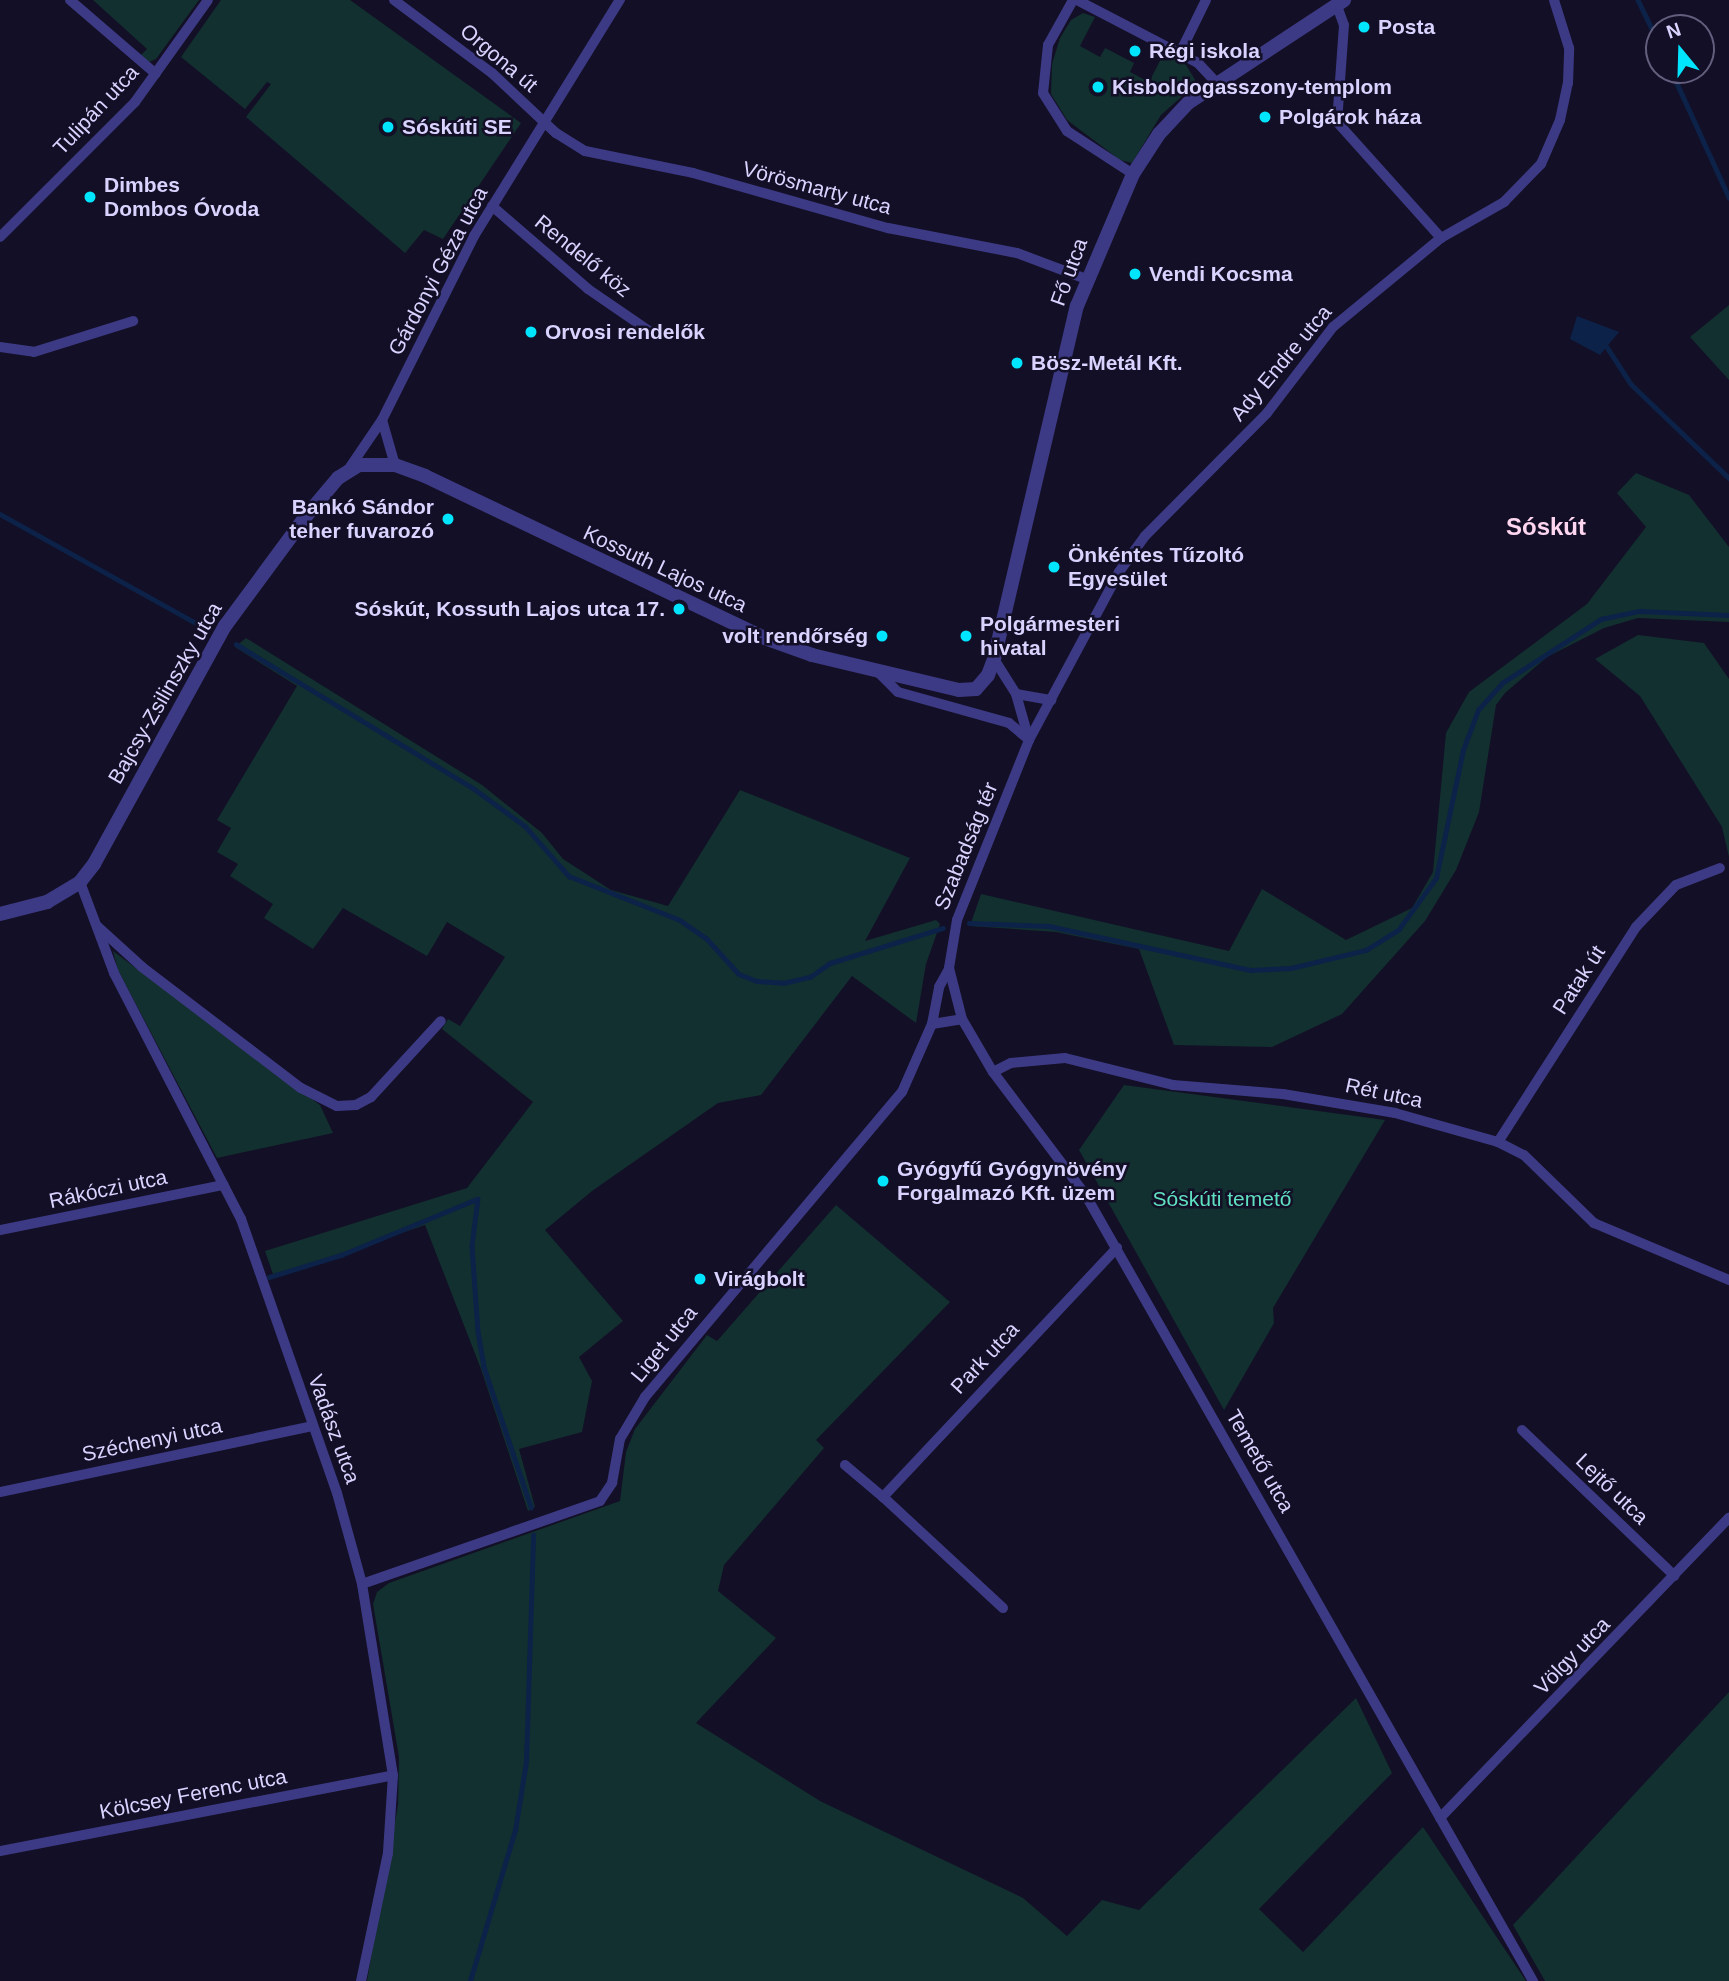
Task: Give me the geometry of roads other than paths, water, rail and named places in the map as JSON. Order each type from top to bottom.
[{"type":"street","points":[[70,0],[156,74]]},
{"type":"street","name":"Tulipán utca","points":[[0,237],[135,102],[208,0]]},
{"type":"street","name":"Orgona út","points":[[394,0],[492,73],[545,122]]},
{"type":"street","name":"Gárdonyi Géza utca","points":[[348,470],[382,420],[492,206],[620,0]]},
{"type":"street","points":[[1133,174],[1067,131],[1043,93],[1048,45],[1075,0],[1180,53],[1206,69],[1216,82]]},
{"type":"street","points":[[1180,53],[1206,0]]},
{"type":"street","name":"Ady Endre utca","points":[[1029,740],[1130,553],[1267,413],[1333,327],[1441,238],[1504,202],[1530,178],[1548,150],[1566,100],[1569,62],[1566,34],[1554,0]]},
{"type":"street","points":[[1340,3],[1344,25],[1337,122],[1441,238]]},
{"type":"street","name":"Fő utca","points":[[993,659],[1040,450],[1086,279],[1133,174],[1172,117],[1216,82],[1340,3]]},
{"type":"street","name":"Vörösmarty utca","points":[[545,122],[570,143],[603,158],[693,173],[888,228],[1017,254],[1086,279]]},
{"type":"street","name":"Rendelő köz","points":[[492,206],[588,289],[652,333]]},
{"type":"street","points":[[0,346],[34,352],[133,321]]},
{"type":"street","points":[[348,470],[370,463],[395,465],[382,420]]},
{"type":"street","name":"Kossuth Lajos utca","points":[[395,465],[762,637],[876,670],[967,691],[982,684],[993,659]]},
{"type":"street","name":"Bajcsy-Zsilinszky utca","points":[[0,914],[47,902],[80,882],[101,852],[213,644],[306,516],[348,470]]},
{"type":"street","points":[[993,659],[1016,694],[1029,740]]},
{"type":"street","points":[[876,670],[898,692],[1009,723],[1029,740]]},
{"type":"street","points":[[1016,694],[1051,699]]},
{"type":"street","name":"Szabadság tér","points":[[949,968],[957,920],[1029,740]]},
{"type":"street","name":"Patak út","points":[[1497,1142],[1636,927],[1676,885],[1720,867]]},
{"type":"street","name":"Vadász utca","points":[[80,882],[114,973],[240,1219],[337,1493],[362,1584],[393,1775],[388,1853],[361,1981]]},
{"type":"street","name":"Vadász utca","points":[[95,925],[142,967],[301,1088],[337,1106],[356,1105],[371,1097],[441,1021]]},
{"type":"street","name":"Temető utca","points":[[949,968],[961,1019],[993,1072],[1052,1146],[1117,1248],[1533,1981]]},
{"type":"street","name":"Liget utca","points":[[362,1584],[600,1501],[612,1483],[620,1439],[645,1397],[889,1112],[932,1024],[939,987],[949,968]]},
{"type":"street","points":[[932,1024],[961,1019]]},
{"type":"street","name":"Rét utca","points":[[993,1072],[1011,1063],[1065,1058],[1173,1085],[1358,1106],[1497,1142],[1524,1155],[1594,1223],[1729,1280]]},
{"type":"street","name":"Rákóczi utca","points":[[0,1230],[224,1185]]},
{"type":"street","name":"Park utca","points":[[883,1497],[1117,1248]]},
{"type":"street","name":"Széchenyi utca","points":[[0,1492],[312,1426]]},
{"type":"street","name":"Lejtő utca","points":[[1522,1430],[1675,1576]]},
{"type":"street","points":[[845,1465],[1003,1608]]},
{"type":"street","name":"Völgy utca","points":[[1440,1818],[1729,1518]]},
{"type":"street","name":"Kölcsey Ferenc utca","points":[[0,1851],[393,1775]]},
{"type":"water","points":[[1577,316],[1619,332],[1600,355],[1570,339]]},
{"type":"waterway","points":[[1638,0],[1645,14]]},
{"type":"waterway","points":[[1677,84],[1729,197]]},
{"type":"waterway","points":[[1607,347],[1631,384],[1729,478]]},
{"type":"waterway","points":[[0,514],[194,622]]},
{"type":"waterway","points":[[969,923],[1049,926],[1251,970],[1291,968],[1366,950],[1399,929],[1436,878],[1463,750],[1478,710],[1502,683],[1601,619],[1640,611],[1729,615]]},
{"type":"waterway","points":[[236,644],[473,788],[525,826],[569,876],[680,920],[707,939],[739,974],[757,981],[783,983],[810,977],[830,963],[943,928]]},
{"type":"waterway","points":[[269,1277],[341,1255],[477,1199]]},
{"type":"waterway","points":[[478,1199],[472,1246],[478,1332],[484,1367],[531,1507]]},
{"type":"waterway","points":[[470,1981],[515,1830],[526,1762],[533,1535]]},
{"type":"place","name":"Posta","points":[[1364,27]]},
{"type":"place","name":"Régi iskola","points":[[1135,51]]},
{"type":"place","name":"Kisboldogasszony-templom","points":[[1098,87]]},
{"type":"place","name":"Polgárok háza","points":[[1265,117]]},
{"type":"place","name":"Sóskúti SE","points":[[388,127]]},
{"type":"place","name":"Dimbes Dombos Óvoda","points":[[90,197]]},
{"type":"place","name":"Vendi Kocsma","points":[[1135,274]]},
{"type":"place","name":"Orvosi rendelők","points":[[531,332]]},
{"type":"place","name":"Bösz-Metál Kft.","points":[[1017,363]]},
{"type":"place","name":"Bankó Sándor teher fuvarozó","points":[[448,519]]},
{"type":"place","name":"Önkéntes Tűzoltó Egyesület","points":[[1054,567]]},
{"type":"place","name":"Sóskút, Kossuth Lajos utca 17.","points":[[679,609]]},
{"type":"place","name":"volt rendőrség","points":[[882,636]]},
{"type":"place","name":"Polgármesteri hivatal","points":[[966,636]]},
{"type":"place","name":"Gyógyfű Gyógynövény Forgalmazó Kft. üzem","points":[[883,1181]]},
{"type":"place","name":"Virágbolt","points":[[700,1279]]},
{"type":"district","name":"Sóskút","points":[[1546,527]]},
{"type":"park label","name":"Sóskúti temető","points":[[1222,1199]]}]
